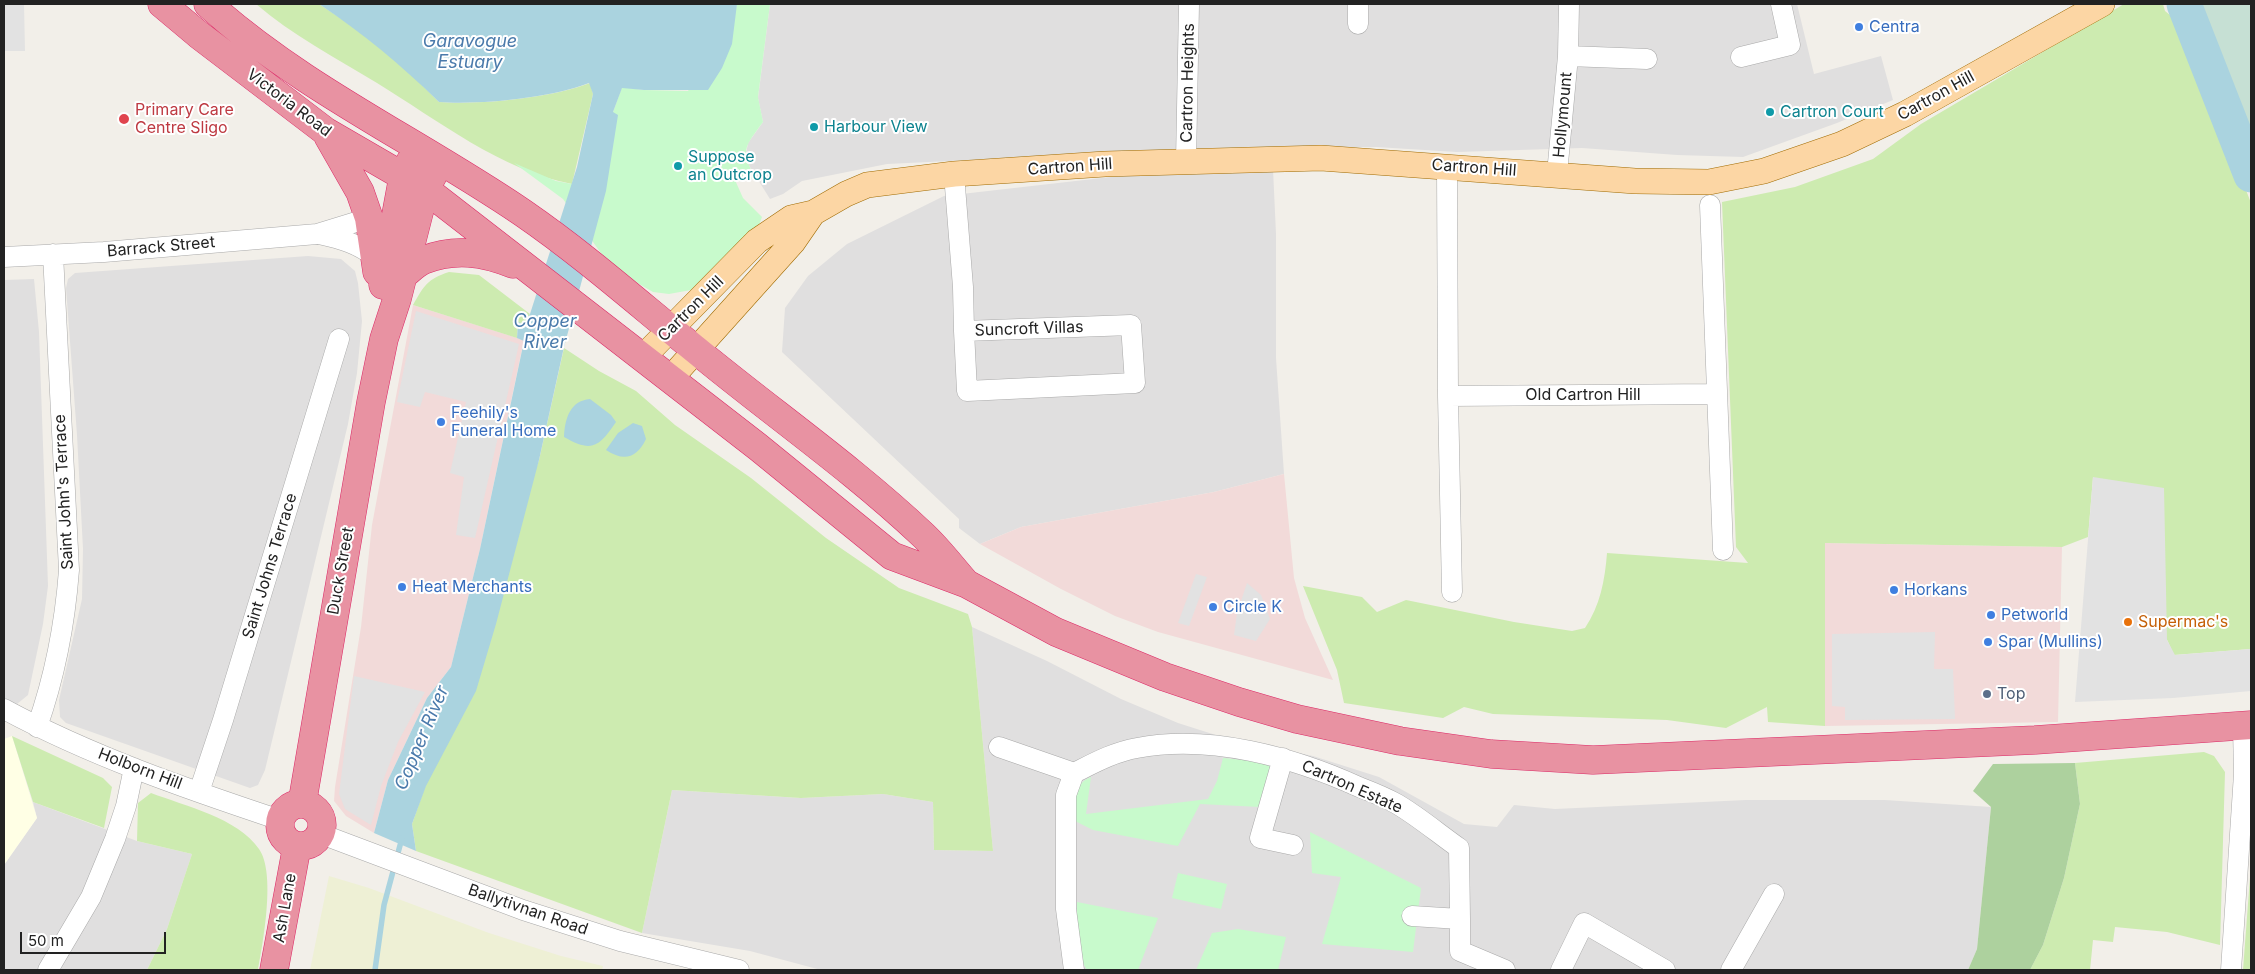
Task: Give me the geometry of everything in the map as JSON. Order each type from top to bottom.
[{"type":"highway","name":"Victoria Road","points":[[162,4],[199,35],[325,130],[414,183],[533,272],[643,357],[892,556],[967,584]]},
{"type":"highway","name":"Victoria Road","points":[[208,4],[296,73],[442,161],[524,214],[622,289],[696,351],[806,436],[924,535],[967,584]]},
{"type":"highway","points":[[325,130],[353,178],[369,218],[381,298]]},
{"type":"highway","name":"Duck Street","points":[[302,804],[371,402],[384,339],[397,299],[402,276],[417,146]]},
{"type":"highway","name":"Duck Street","points":[[384,339],[381,298],[414,183],[442,161]]},
{"type":"highway","points":[[402,276],[423,261],[457,252],[491,255],[533,272]]},
{"type":"highway","points":[[967,584],[1056,632],[1165,677],[1239,702],[1297,719],[1400,741],[1491,754],[1593,760],[1650,759],[2045,740],[2247,725]]},
{"type":"highway","points":[[302,804],[309,805],[320,814],[322,820],[321,834],[314,843],[308,846],[290,844],[281,834],[280,820],[288,808],[302,804]]},
{"type":"highway","name":"Ash Lane","points":[[274,970],[297,846]]},
{"type":"main road","name":"Cartron Hill","points":[[643,357],[757,241],[791,218],[813,213],[846,194],[868,185],[954,174],[1105,164],[1321,158],[1635,181],[1710,182],[1764,171],[1842,144],[1905,114],[2102,4]]},
{"type":"main road","name":"Cartron Hill","points":[[670,379],[793,242],[813,213]]},
{"type":"street","name":"Cartron Heights","points":[[1186,162],[1189,4]]},
{"type":"street","points":[[1358,4],[1358,24]]},
{"type":"street","name":"Hollymount","points":[[1557,174],[1568,56],[1569,4]]},
{"type":"street","points":[[1741,57],[1790,45],[1781,4]]},
{"type":"street","name":"Hollymount","points":[[1568,56],[1646,59]]},
{"type":"street","points":[[1447,167],[1448,396],[1452,592]]},
{"type":"street","name":"Suncroft Villas","points":[[954,174],[963,287],[964,331],[967,391],[1135,383],[1130,325],[964,331]]},
{"type":"street","points":[[1710,205],[1723,550]]},
{"type":"street","name":"Barrack Street","points":[[4,256],[104,252],[317,234],[369,218]]},
{"type":"street","name":"Barrack Street","points":[[317,234],[350,241],[361,246],[375,257]]},
{"type":"street","name":"Saint John's Terrace","points":[[37,727],[46,703],[60,642],[66,609],[69,570],[52,254]]},
{"type":"street","name":"Saint Johns Terrace","points":[[199,792],[223,720],[339,339]]},
{"type":"street","name":"Old Cartron Hill","points":[[1448,396],[1717,394]]},
{"type":"street","name":"Holborn Hill","points":[[4,709],[37,727],[134,768],[280,820]]},
{"type":"street","points":[[2231,970],[2247,725]]},
{"type":"street","name":"Cartron Estate","points":[[1074,773],[1105,757],[1136,748],[1168,744],[1237,748],[1283,758],[1321,770],[1397,804],[1459,848],[1460,951],[1505,970]]},
{"type":"street","points":[[999,747],[1074,773],[1066,795],[1066,909],[1074,970]]},
{"type":"street","name":"Cartron Estate","points":[[1283,758],[1260,838],[1293,845]]},
{"type":"street","points":[[48,970],[91,897],[123,814],[134,768]]},
{"type":"street","name":"Ballytivnan Road","points":[[321,834],[523,910],[620,941],[739,970]]},
{"type":"street","points":[[1731,970],[1774,894]]},
{"type":"street","points":[[1412,916],[1460,919]]},
{"type":"street","points":[[1561,970],[1584,923],[1665,970]]},
{"type":"shaded area","points":[[4,4],[24,4],[25,51],[4,51]]},
{"type":"shaded area","points":[[770,4],[1797,4],[1814,74],[1881,56],[1893,100],[1837,123],[1743,157],[1677,155],[1582,148],[1457,152],[1376,147],[1221,148],[887,164],[802,181],[783,194],[770,199],[745,159],[748,143],[763,122],[758,98]]},
{"type":"shaded area","points":[[2190,4],[2251,4],[2251,161],[2240,134],[2238,117],[2230,103],[2215,49],[2206,40],[2200,22],[2195,17],[2195,11]]},
{"type":"shaded area","points":[[1273,169],[1276,234],[1276,358],[1284,474],[1214,492],[1021,527],[980,544],[959,528],[959,519],[782,352],[785,308],[808,276],[847,244],[944,196],[1137,174]]},
{"type":"shaded area","points":[[308,256],[341,259],[355,271],[362,321],[357,373],[348,424],[265,770],[258,785],[250,788],[66,723],[60,717],[59,700],[82,599],[83,549],[66,288],[68,279],[75,273]]},
{"type":"shaded area","points":[[34,279],[39,332],[48,586],[43,624],[28,695],[17,704],[4,698],[4,280]]},
{"type":"shaded area","points":[[413,305],[524,340],[480,549],[451,667],[427,698],[388,780],[374,833],[346,816],[334,801],[335,787],[361,627],[372,525]]},
{"type":"shaded area","points":[[416,311],[519,344],[475,538],[456,535],[464,477],[450,473],[466,402],[425,392],[420,407],[397,402]]},
{"type":"shaded area","points":[[1284,474],[1294,578],[1305,618],[1333,680],[1158,632],[1115,616],[1061,589],[980,544],[1021,527],[1214,492]]},
{"type":"shaded area","points":[[2093,477],[2164,488],[2167,640],[2175,655],[2251,649],[2251,691],[2173,698],[2075,702]]},
{"type":"shaded area","points":[[1825,543],[2062,547],[2058,722],[1825,726]]},
{"type":"shaded area","points":[[1196,574],[1207,577],[1189,626],[1178,623]]},
{"type":"shaded area","points":[[1247,583],[1261,595],[1270,619],[1256,641],[1234,635],[1237,613]]},
{"type":"shaded area","points":[[972,627],[1047,661],[1121,699],[1178,723],[1222,737],[1313,756],[1379,777],[1464,824],[1497,827],[1514,805],[1555,809],[1746,800],[1885,800],[1991,807],[1977,949],[1968,970],[821,970],[750,951],[642,933],[672,790],[801,798],[883,794],[933,802],[934,850],[993,851]]},
{"type":"shaded area","points":[[1935,632],[1934,669],[1953,669],[1955,719],[1845,720],[1845,707],[1832,706],[1832,634]]},
{"type":"shaded area","points":[[354,676],[425,692],[398,742],[381,786],[371,825],[345,809],[339,794]]},
{"type":"shaded area","points":[[12,736],[37,818],[4,865],[4,739]]},
{"type":"shaded area","points":[[33,802],[137,841],[192,854],[167,929],[147,970],[4,970],[4,865],[37,818]]},
{"type":"shaded area","points":[[329,876],[369,888],[489,933],[561,956],[603,966],[602,970],[310,970]]},
{"type":"green space","points":[[256,4],[319,4],[360,31],[400,63],[439,102],[456,103],[516,99],[556,93],[590,83],[593,94],[572,184],[520,168],[470,142],[299,36]]},
{"type":"green space","points":[[737,4],[770,4],[758,97],[763,122],[746,149],[748,162],[756,179],[735,180],[743,198],[762,217],[756,233],[691,290],[669,294],[653,292],[634,281],[605,259],[563,199],[514,163],[556,181],[572,184],[613,112],[622,87],[644,90],[688,91],[734,17]]},
{"type":"green space","points":[[2124,4],[2163,4],[2165,11],[2180,23],[2216,121],[2226,158],[2244,185],[2251,203],[2251,649],[2174,655],[2093,477],[2088,537],[2062,547],[1825,543],[1825,726],[1768,722],[1767,707],[1726,728],[1667,720],[1493,714],[1464,707],[1443,718],[1344,703],[1337,670],[1303,586],[1362,597],[1377,612],[1406,600],[1514,622],[1572,631],[1585,628],[1590,620],[1598,602],[1603,583],[1607,553],[1748,563],[1736,547],[1722,202],[1795,187],[1873,159],[1921,124]]},
{"type":"green space","points":[[449,272],[479,275],[530,314],[524,324],[518,323],[517,338],[413,305],[427,284],[436,277]]},
{"type":"green space","points":[[564,348],[599,371],[636,391],[675,425],[751,478],[826,538],[899,588],[968,614],[972,627],[993,851],[934,850],[933,802],[883,794],[801,798],[672,790],[642,933],[416,851],[412,824],[539,460]]},
{"type":"green space","points":[[12,736],[103,778],[112,787],[104,828],[33,802]]},
{"type":"green space","points":[[2204,752],[2214,756],[2225,772],[2220,945],[2167,932],[2115,927],[2113,942],[2093,940],[2090,970],[2030,970],[2043,945],[2064,878],[2080,804],[2075,763]]},
{"type":"green space","points":[[1223,758],[1264,762],[1272,767],[1260,807],[1200,804],[1178,846],[1093,830],[1071,819],[1075,794],[1081,784],[1091,777],[1086,814],[1208,799],[1217,781]]},
{"type":"green space","points":[[2075,763],[2080,804],[2064,878],[2043,945],[2030,970],[1968,970],[1977,949],[1991,807],[1973,791],[1993,764]]},
{"type":"green space","points":[[151,793],[195,808],[225,821],[250,838],[259,849],[267,874],[267,908],[258,970],[147,970],[167,929],[192,854],[137,841],[138,803]]},
{"type":"green space","points":[[1310,832],[1421,888],[1413,952],[1322,944],[1341,877],[1312,873]]},
{"type":"green space","points":[[2251,864],[2251,970],[2243,970]]},
{"type":"green space","points":[[1178,873],[1227,884],[1221,909],[1172,898]]},
{"type":"green space","points":[[1077,902],[1158,918],[1138,970],[1087,970],[1080,955]]},
{"type":"green space","points":[[1238,929],[1286,937],[1278,970],[1196,970],[1212,933]]},
{"type":"water","name":"Garavogue Estuary","points":[[319,4],[737,4],[732,44],[722,68],[708,90],[622,88],[613,112],[618,115],[606,191],[564,347],[539,460],[496,624],[476,691],[426,786],[412,824],[416,851],[374,833],[388,780],[427,698],[451,667],[480,549],[524,341],[517,338],[518,322],[524,324],[530,314],[577,167],[593,94],[589,83],[555,93],[515,99],[456,103],[439,102],[381,50]]},
{"type":"water","points":[[590,399],[611,415],[616,422],[605,437],[594,445],[588,446],[564,437],[567,417],[573,407],[583,400]]},
{"type":"water","points":[[633,423],[642,426],[646,439],[634,454],[624,457],[606,450],[618,433]]},
{"type":"waterway","points":[[2184,4],[2251,175]]},
{"type":"waterway","name":"Copper River","points":[[375,970],[384,905],[402,838]]},
{"type":"place","name":"Centra","points":[[1859,27]]},
{"type":"place","name":"Cartron Court","points":[[1770,112]]},
{"type":"place","name":"Primary Care Centre Sligo","points":[[124,119]]},
{"type":"place","name":"Harbour View","points":[[814,127]]},
{"type":"place","name":"Suppose an Outcrop","points":[[678,166]]},
{"type":"place","name":"Feehily's Funeral Home","points":[[441,422]]},
{"type":"place","name":"Heat Merchants","points":[[402,587]]},
{"type":"place","name":"Horkans","points":[[1894,590]]},
{"type":"place","name":"Circle K","points":[[1213,607]]},
{"type":"place","name":"Petworld","points":[[1991,615]]},
{"type":"place","name":"Supermac's","points":[[2128,622]]},
{"type":"place","name":"Spar (Mullins)","points":[[1988,642]]},
{"type":"place","name":"Top","points":[[1987,694]]}]
